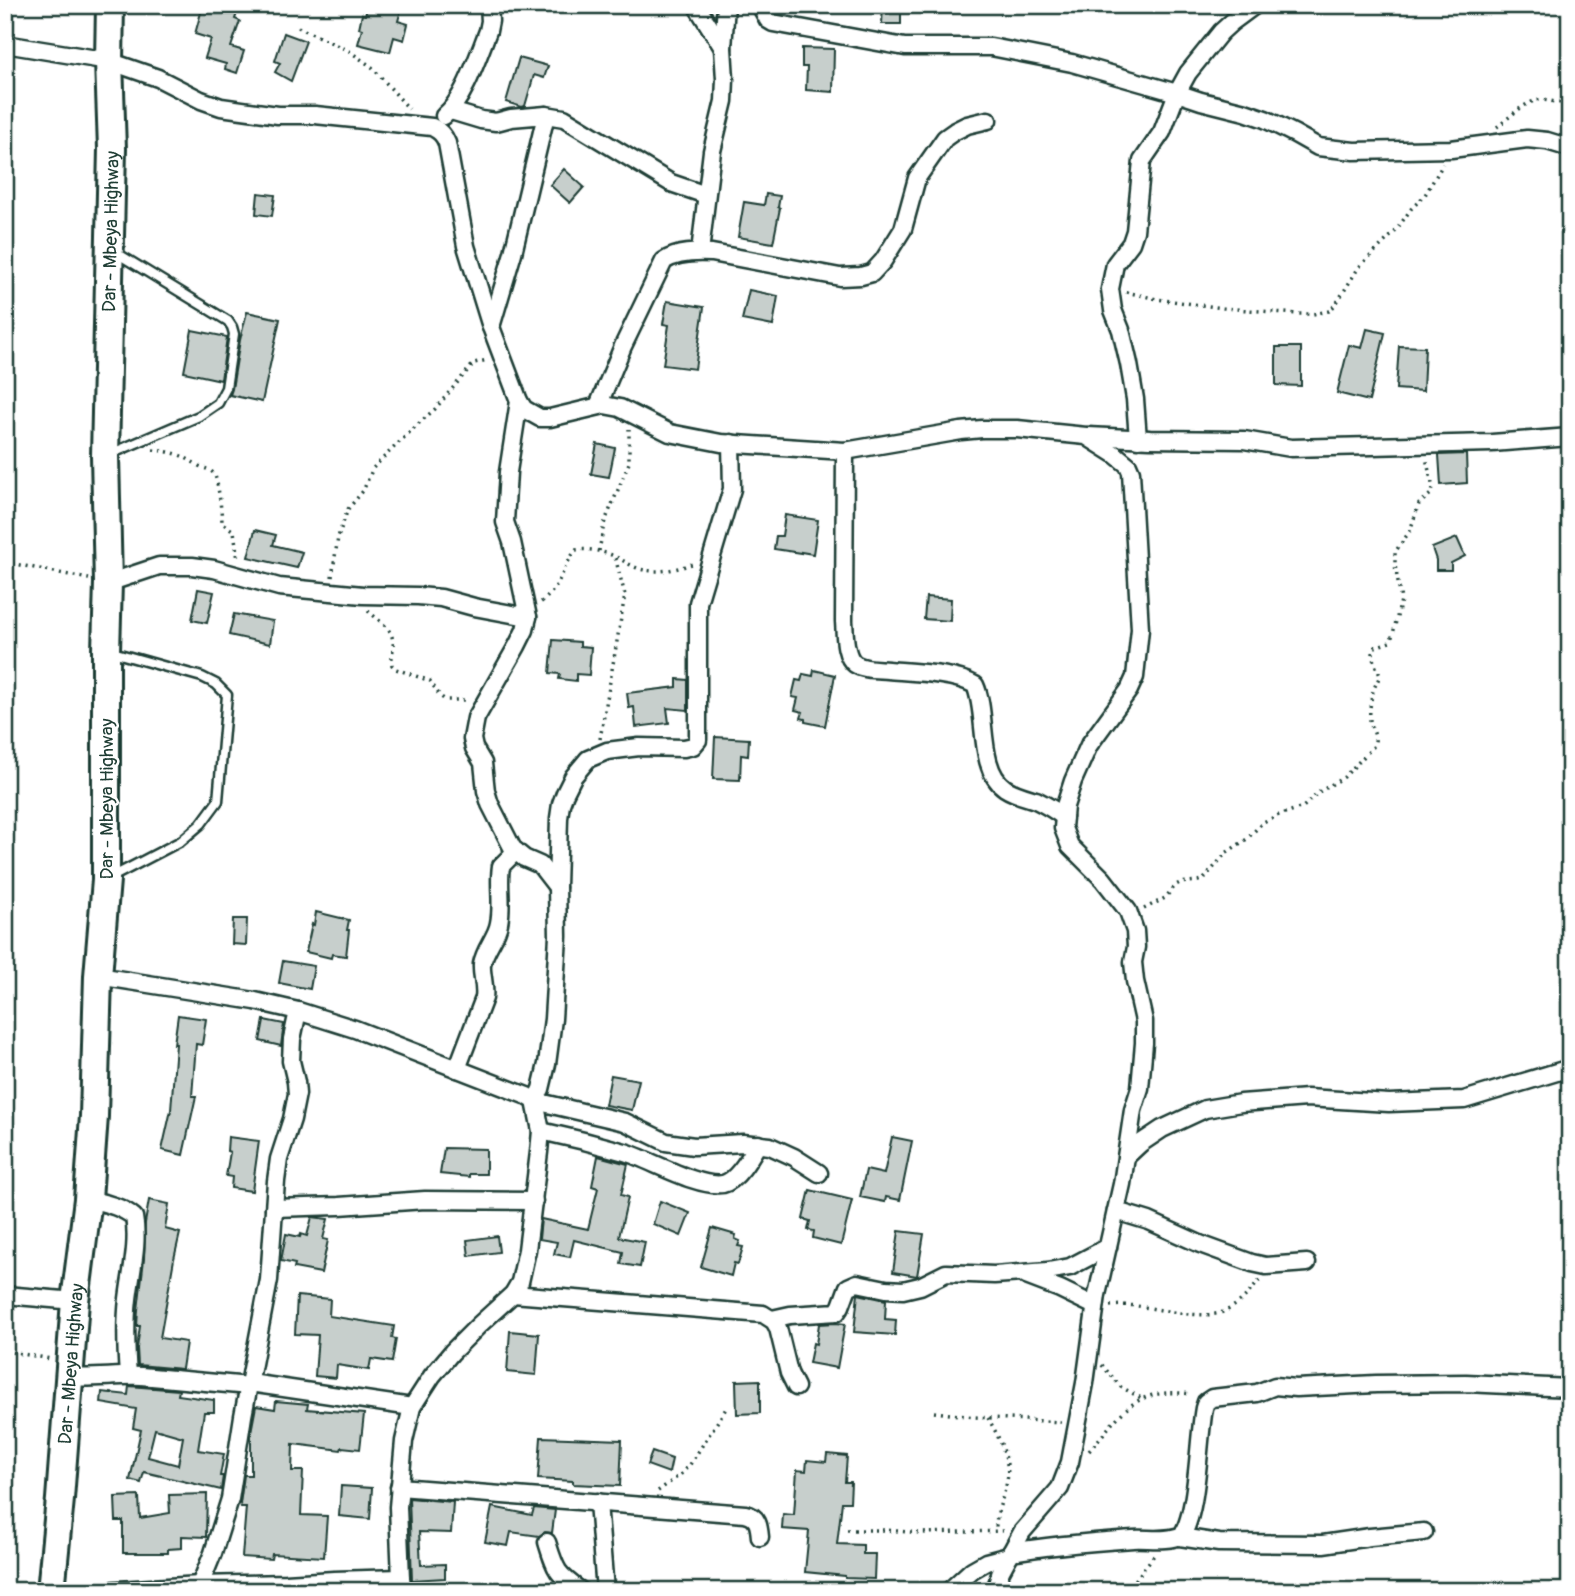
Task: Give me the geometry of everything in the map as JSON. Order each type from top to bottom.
[{"type":"highway","name":"Dar - Mbeya Highway","points":[[51,1591],[75,1301],[88,1199],[94,1116],[98,976],[106,880],[106,650],[117,452],[109,249],[112,149],[110,5]]},
{"type":"street","points":[[428,127],[451,111],[459,99],[488,31],[489,5]]},
{"type":"street","points":[[696,5],[723,48]]},
{"type":"street","points":[[700,252],[712,151],[724,101],[723,48],[726,5]]},
{"type":"street","points":[[760,5],[768,20],[773,23],[905,47],[991,47],[1072,63],[1245,112],[1265,119],[1318,147],[1354,151],[1456,149],[1527,139],[1547,141],[1570,148]]},
{"type":"street","points":[[1138,439],[1129,363],[1113,310],[1111,289],[1115,264],[1131,243],[1135,231],[1142,161],[1162,132],[1188,73],[1221,32],[1255,5]]},
{"type":"street","points":[[5,44],[109,61],[158,78],[211,105],[278,115],[315,115],[428,127],[442,134],[447,143],[466,246],[491,327],[519,401],[524,409],[540,418],[610,406],[670,433],[721,443],[845,451],[961,430],[982,429],[1017,429],[1138,439],[1244,440],[1291,448],[1492,443],[1570,437]]},
{"type":"street","points":[[451,111],[481,120],[496,121],[546,115],[564,118],[671,183],[706,195]]},
{"type":"street","points":[[491,327],[513,253],[546,115]]},
{"type":"street","points":[[598,406],[661,264],[669,257],[700,252],[840,276],[872,273],[903,229],[917,178],[945,138],[967,125],[988,120]]},
{"type":"street","points":[[519,401],[508,472],[505,522],[528,614],[525,630],[476,718],[474,748],[483,763],[490,804],[513,849],[524,858],[540,865],[557,887]]},
{"type":"street","points":[[995,1591],[1001,1571],[1022,1532],[1052,1499],[1066,1475],[1077,1424],[1095,1306],[1127,1156],[1144,1043],[1144,1021],[1133,962],[1135,931],[1128,911],[1103,879],[1070,846],[1063,828],[1065,806],[1078,769],[1089,746],[1129,690],[1135,677],[1140,629],[1131,472],[1122,460],[1086,436]]},
{"type":"street","points":[[101,1591],[334,1580],[402,1584],[399,1487],[404,1441],[412,1407],[452,1352],[513,1294],[523,1270],[541,1131],[535,1101],[547,1064],[553,1019],[561,804],[573,777],[588,759],[598,754],[639,747],[684,748],[693,746],[698,740],[698,603],[732,489],[731,443]]},
{"type":"street","points":[[845,451],[844,621],[850,656],[855,663],[867,668],[931,674],[968,681],[975,685],[981,705],[986,749],[992,772],[998,782],[1006,789],[1049,806],[1064,817]]},
{"type":"street","points":[[108,583],[159,566],[192,566],[214,569],[279,587],[329,593],[441,598],[474,607],[528,614]]},
{"type":"street","points":[[457,1069],[484,998],[482,968],[485,952],[498,930],[500,920],[501,866],[516,851]]},
{"type":"street","points":[[98,976],[255,1001],[298,1011],[355,1029],[535,1101],[625,1122],[666,1142],[694,1146],[758,1144],[781,1150],[819,1173]]},
{"type":"street","points":[[200,1585],[230,1499],[269,1280],[279,1159],[297,1094],[291,1061],[298,1011]]},
{"type":"street","points":[[1127,1156],[1162,1129],[1205,1109],[1241,1103],[1307,1098],[1388,1103],[1464,1100],[1570,1068]]},
{"type":"street","points":[[541,1131],[628,1153],[698,1181],[720,1184],[729,1181],[741,1170],[758,1144]]},
{"type":"street","points":[[88,1199],[117,1207],[134,1217],[136,1240],[125,1343],[128,1375]]},
{"type":"street","points":[[274,1208],[425,1200],[534,1201]]},
{"type":"street","points":[[1116,1211],[1149,1221],[1233,1257],[1260,1265],[1307,1263]]},
{"type":"street","points":[[513,1294],[756,1313],[772,1319],[837,1312],[848,1287],[857,1283],[903,1290],[920,1286],[946,1273],[1020,1274],[1048,1271],[1070,1267],[1108,1247]]},
{"type":"street","points":[[1020,1274],[1095,1306]]},
{"type":"street","points":[[5,1295],[75,1301]]},
{"type":"street","points":[[772,1319],[778,1328],[789,1373],[796,1387]]},
{"type":"street","points":[[69,1370],[92,1379],[128,1375],[249,1385],[412,1407]]},
{"type":"street","points":[[1173,1538],[1185,1529],[1190,1511],[1201,1423],[1209,1399],[1257,1393],[1275,1387],[1466,1383],[1570,1388]]},
{"type":"street","points":[[399,1487],[750,1514],[757,1520],[760,1537]]},
{"type":"street","points":[[598,1502],[605,1591]]},
{"type":"street","points":[[949,1591],[972,1570],[986,1562],[1053,1545],[1173,1538],[1219,1543],[1323,1544],[1424,1532]]},
{"type":"street","points":[[547,1542],[561,1576],[581,1591]]},
{"type":"lane","points":[[109,249],[228,321],[234,334],[226,388],[218,403],[199,416],[117,452]]},
{"type":"lane","points":[[106,650],[202,677],[216,684],[227,695],[218,801],[201,824],[181,841],[106,880]]},
{"type":"path","points":[[298,27],[349,51],[372,67],[428,127]]},
{"type":"path","points":[[1496,128],[1538,99],[1556,104],[1570,102]]},
{"type":"path","points":[[1111,289],[1157,299],[1223,308],[1298,314],[1329,311],[1359,267],[1395,232],[1456,149]]},
{"type":"path","points":[[329,593],[338,537],[348,509],[363,491],[373,468],[435,409],[474,363],[502,356]]},
{"type":"path","points":[[599,551],[604,524],[629,463],[628,432],[632,414]]},
{"type":"path","points":[[1131,919],[1165,898],[1181,883],[1205,879],[1226,852],[1247,839],[1263,822],[1303,807],[1319,792],[1344,776],[1373,747],[1376,736],[1370,719],[1374,688],[1380,675],[1373,662],[1373,654],[1375,647],[1392,639],[1401,600],[1395,552],[1410,531],[1419,504],[1432,493],[1433,488],[1423,445]]},
{"type":"path","points":[[117,452],[176,452],[213,473],[218,483],[222,523],[234,531],[238,577]]},
{"type":"path","points":[[528,614],[550,594],[576,550],[599,551],[641,569],[667,571],[711,558]]},
{"type":"path","points":[[598,754],[625,595],[615,557]]},
{"type":"path","points":[[5,562],[108,583]]},
{"type":"path","points":[[349,594],[386,627],[393,641],[392,665],[396,669],[430,681],[445,700],[475,702],[481,709]]},
{"type":"path","points":[[1095,1306],[1134,1305],[1215,1314],[1236,1304],[1273,1266]]},
{"type":"path","points":[[5,1351],[69,1370]]},
{"type":"path","points":[[1089,1352],[1121,1387],[1143,1399]]},
{"type":"path","points":[[1066,1475],[1124,1410],[1143,1399],[1171,1393],[1191,1394],[1209,1399]]},
{"type":"path","points":[[640,1506],[685,1471],[727,1407]]},
{"type":"path","points":[[934,1412],[1077,1424]]},
{"type":"path","points":[[988,1418],[1003,1453],[1007,1473],[996,1530]]},
{"type":"path","points":[[847,1530],[920,1533],[996,1530],[1022,1532]]},
{"type":"path","points":[[1126,1591],[1173,1538]]},
{"type":"building","points":[[203,5],[240,5],[235,19],[240,21],[231,47],[244,51],[237,73],[225,69],[226,64],[205,58],[211,39],[195,34]]},
{"type":"building","points":[[368,5],[383,5],[401,10],[398,21],[408,24],[404,40],[394,37],[390,52],[358,44],[362,14],[365,15]]},
{"type":"building","points":[[883,5],[901,5],[901,24],[882,24]]},
{"type":"building","points":[[284,33],[306,41],[291,81],[275,72],[280,63],[275,61]]},
{"type":"building","points":[[802,48],[834,49],[833,92],[806,90],[807,67],[802,67]]},
{"type":"building","points":[[519,58],[548,66],[544,78],[534,75],[525,106],[522,107],[506,102]]},
{"type":"building","points":[[564,169],[584,187],[570,203],[550,185]]},
{"type":"building","points":[[258,193],[275,195],[272,216],[256,214]]},
{"type":"building","points":[[766,194],[780,196],[773,243],[738,237],[744,202],[764,205]]},
{"type":"building","points":[[749,290],[778,296],[773,326],[742,320]]},
{"type":"building","points":[[667,301],[704,307],[695,369],[663,365],[669,325],[663,324]]},
{"type":"building","points":[[247,312],[280,319],[262,402],[230,395]]},
{"type":"building","points":[[1367,329],[1385,333],[1369,401],[1337,393],[1349,345],[1362,348]]},
{"type":"building","points":[[192,330],[227,337],[221,380],[184,372]]},
{"type":"building","points":[[1399,346],[1425,347],[1423,391],[1396,389]]},
{"type":"building","points":[[1276,347],[1301,347],[1301,386],[1276,385]]},
{"type":"building","points":[[597,444],[615,448],[609,477],[591,474]]},
{"type":"building","points":[[1466,454],[1467,483],[1441,485],[1439,455]]},
{"type":"building","points":[[785,515],[818,520],[813,554],[774,549],[776,536],[782,536]]},
{"type":"building","points":[[255,530],[276,535],[273,545],[302,552],[297,568],[248,557]]},
{"type":"building","points":[[1457,538],[1465,556],[1451,563],[1451,570],[1436,570],[1432,548]]},
{"type":"building","points":[[198,589],[214,592],[207,623],[192,620]]},
{"type":"building","points":[[926,597],[951,599],[950,621],[924,619]]},
{"type":"building","points":[[234,614],[273,621],[270,644],[229,635]]},
{"type":"building","points":[[553,640],[580,642],[580,646],[591,647],[589,675],[576,674],[576,681],[559,679],[560,674],[550,673]]},
{"type":"building","points":[[814,670],[835,675],[825,726],[805,722],[805,719],[801,718],[803,712],[795,710],[798,698],[792,697],[796,680],[801,681],[803,674],[813,676]]},
{"type":"building","points":[[677,679],[688,680],[688,710],[667,708],[669,723],[636,727],[634,707],[629,708],[627,693],[677,687]]},
{"type":"building","points":[[715,737],[749,739],[748,756],[741,755],[740,780],[713,779]]},
{"type":"building","points":[[316,912],[349,920],[346,956],[332,954],[331,958],[306,952]]},
{"type":"building","points":[[233,919],[247,919],[246,945],[232,944]]},
{"type":"building","points":[[283,961],[314,966],[310,989],[279,983]]},
{"type":"building","points":[[178,1015],[206,1019],[202,1045],[196,1044],[192,1096],[196,1096],[183,1155],[162,1150],[171,1110]]},
{"type":"building","points":[[264,1020],[284,1024],[281,1046],[260,1041]]},
{"type":"building","points":[[611,1075],[639,1080],[632,1110],[605,1105]]},
{"type":"building","points":[[228,1137],[259,1141],[252,1191],[231,1188],[232,1177],[226,1176],[230,1152],[227,1151]]},
{"type":"building","points":[[892,1137],[912,1141],[900,1200],[886,1197],[885,1202],[860,1197],[866,1170],[884,1174]]},
{"type":"building","points":[[444,1148],[486,1149],[486,1174],[469,1174],[469,1177],[440,1174]]},
{"type":"building","points":[[598,1156],[628,1164],[621,1195],[628,1197],[619,1237],[645,1242],[640,1267],[621,1264],[623,1252],[574,1240],[570,1257],[554,1254],[557,1242],[539,1239],[541,1219],[588,1229],[598,1188],[592,1186]]},
{"type":"building","points":[[810,1190],[852,1200],[841,1245],[813,1238],[814,1231],[808,1230],[810,1221],[803,1219]]},
{"type":"building","points":[[149,1200],[169,1204],[165,1229],[180,1233],[160,1338],[186,1342],[182,1369],[138,1365],[138,1310]]},
{"type":"building","points":[[660,1201],[690,1213],[681,1236],[653,1224]]},
{"type":"building","points":[[312,1217],[328,1219],[323,1239],[328,1240],[321,1273],[294,1268],[295,1264],[281,1261],[286,1234],[307,1236]]},
{"type":"building","points":[[712,1228],[736,1235],[735,1239],[740,1241],[738,1246],[743,1247],[738,1264],[734,1263],[731,1276],[701,1267]]},
{"type":"building","points":[[899,1231],[924,1234],[917,1276],[893,1272]]},
{"type":"building","points":[[497,1236],[499,1252],[469,1256],[467,1240]]},
{"type":"building","points":[[858,1294],[886,1300],[885,1319],[896,1320],[895,1335],[854,1332]]},
{"type":"building","points":[[297,1296],[330,1299],[329,1316],[394,1326],[392,1338],[396,1339],[392,1362],[371,1359],[369,1370],[337,1365],[336,1378],[315,1376],[318,1335],[295,1334]]},
{"type":"building","points":[[819,1324],[845,1324],[837,1368],[809,1363]]},
{"type":"building","points":[[510,1331],[539,1334],[536,1375],[507,1372]]},
{"type":"building","points":[[760,1380],[760,1413],[737,1414],[736,1381]]},
{"type":"building","points":[[129,1386],[179,1390],[178,1395],[214,1400],[214,1412],[204,1412],[198,1450],[224,1454],[220,1476],[223,1476],[221,1490],[144,1472],[141,1483],[130,1480],[141,1430],[133,1428],[136,1409],[101,1403],[102,1392],[128,1395]],"holes":[[[155,1429],[183,1437],[178,1465],[148,1457]]]},
{"type":"building","points":[[276,1401],[308,1404],[307,1409],[364,1414],[360,1449],[342,1447],[341,1450],[293,1444],[292,1471],[303,1471],[301,1515],[327,1516],[324,1557],[272,1554],[271,1559],[242,1557],[246,1507],[241,1507],[240,1504],[244,1475],[251,1475],[251,1432],[256,1406],[275,1409]]},
{"type":"building","points":[[541,1437],[622,1440],[620,1486],[538,1479]]},
{"type":"building","points":[[652,1452],[672,1459],[669,1473],[647,1465]]},
{"type":"building","points":[[827,1454],[847,1456],[845,1482],[851,1482],[850,1502],[842,1502],[837,1544],[863,1545],[863,1554],[875,1554],[874,1579],[805,1572],[809,1531],[782,1529],[783,1514],[794,1515],[797,1470],[806,1471],[807,1460],[826,1462]]},
{"type":"building","points":[[341,1486],[372,1488],[370,1519],[339,1516]]},
{"type":"building","points":[[207,1494],[206,1537],[182,1536],[182,1548],[168,1549],[168,1553],[123,1553],[123,1521],[116,1521],[115,1497],[139,1496],[140,1518],[170,1513],[169,1495]]},
{"type":"building","points":[[409,1498],[453,1502],[451,1533],[419,1532],[421,1565],[445,1564],[445,1578],[412,1580]]},
{"type":"building","points":[[492,1507],[532,1515],[534,1508],[555,1510],[552,1533],[545,1532],[539,1536],[511,1532],[508,1546],[485,1542]]}]
